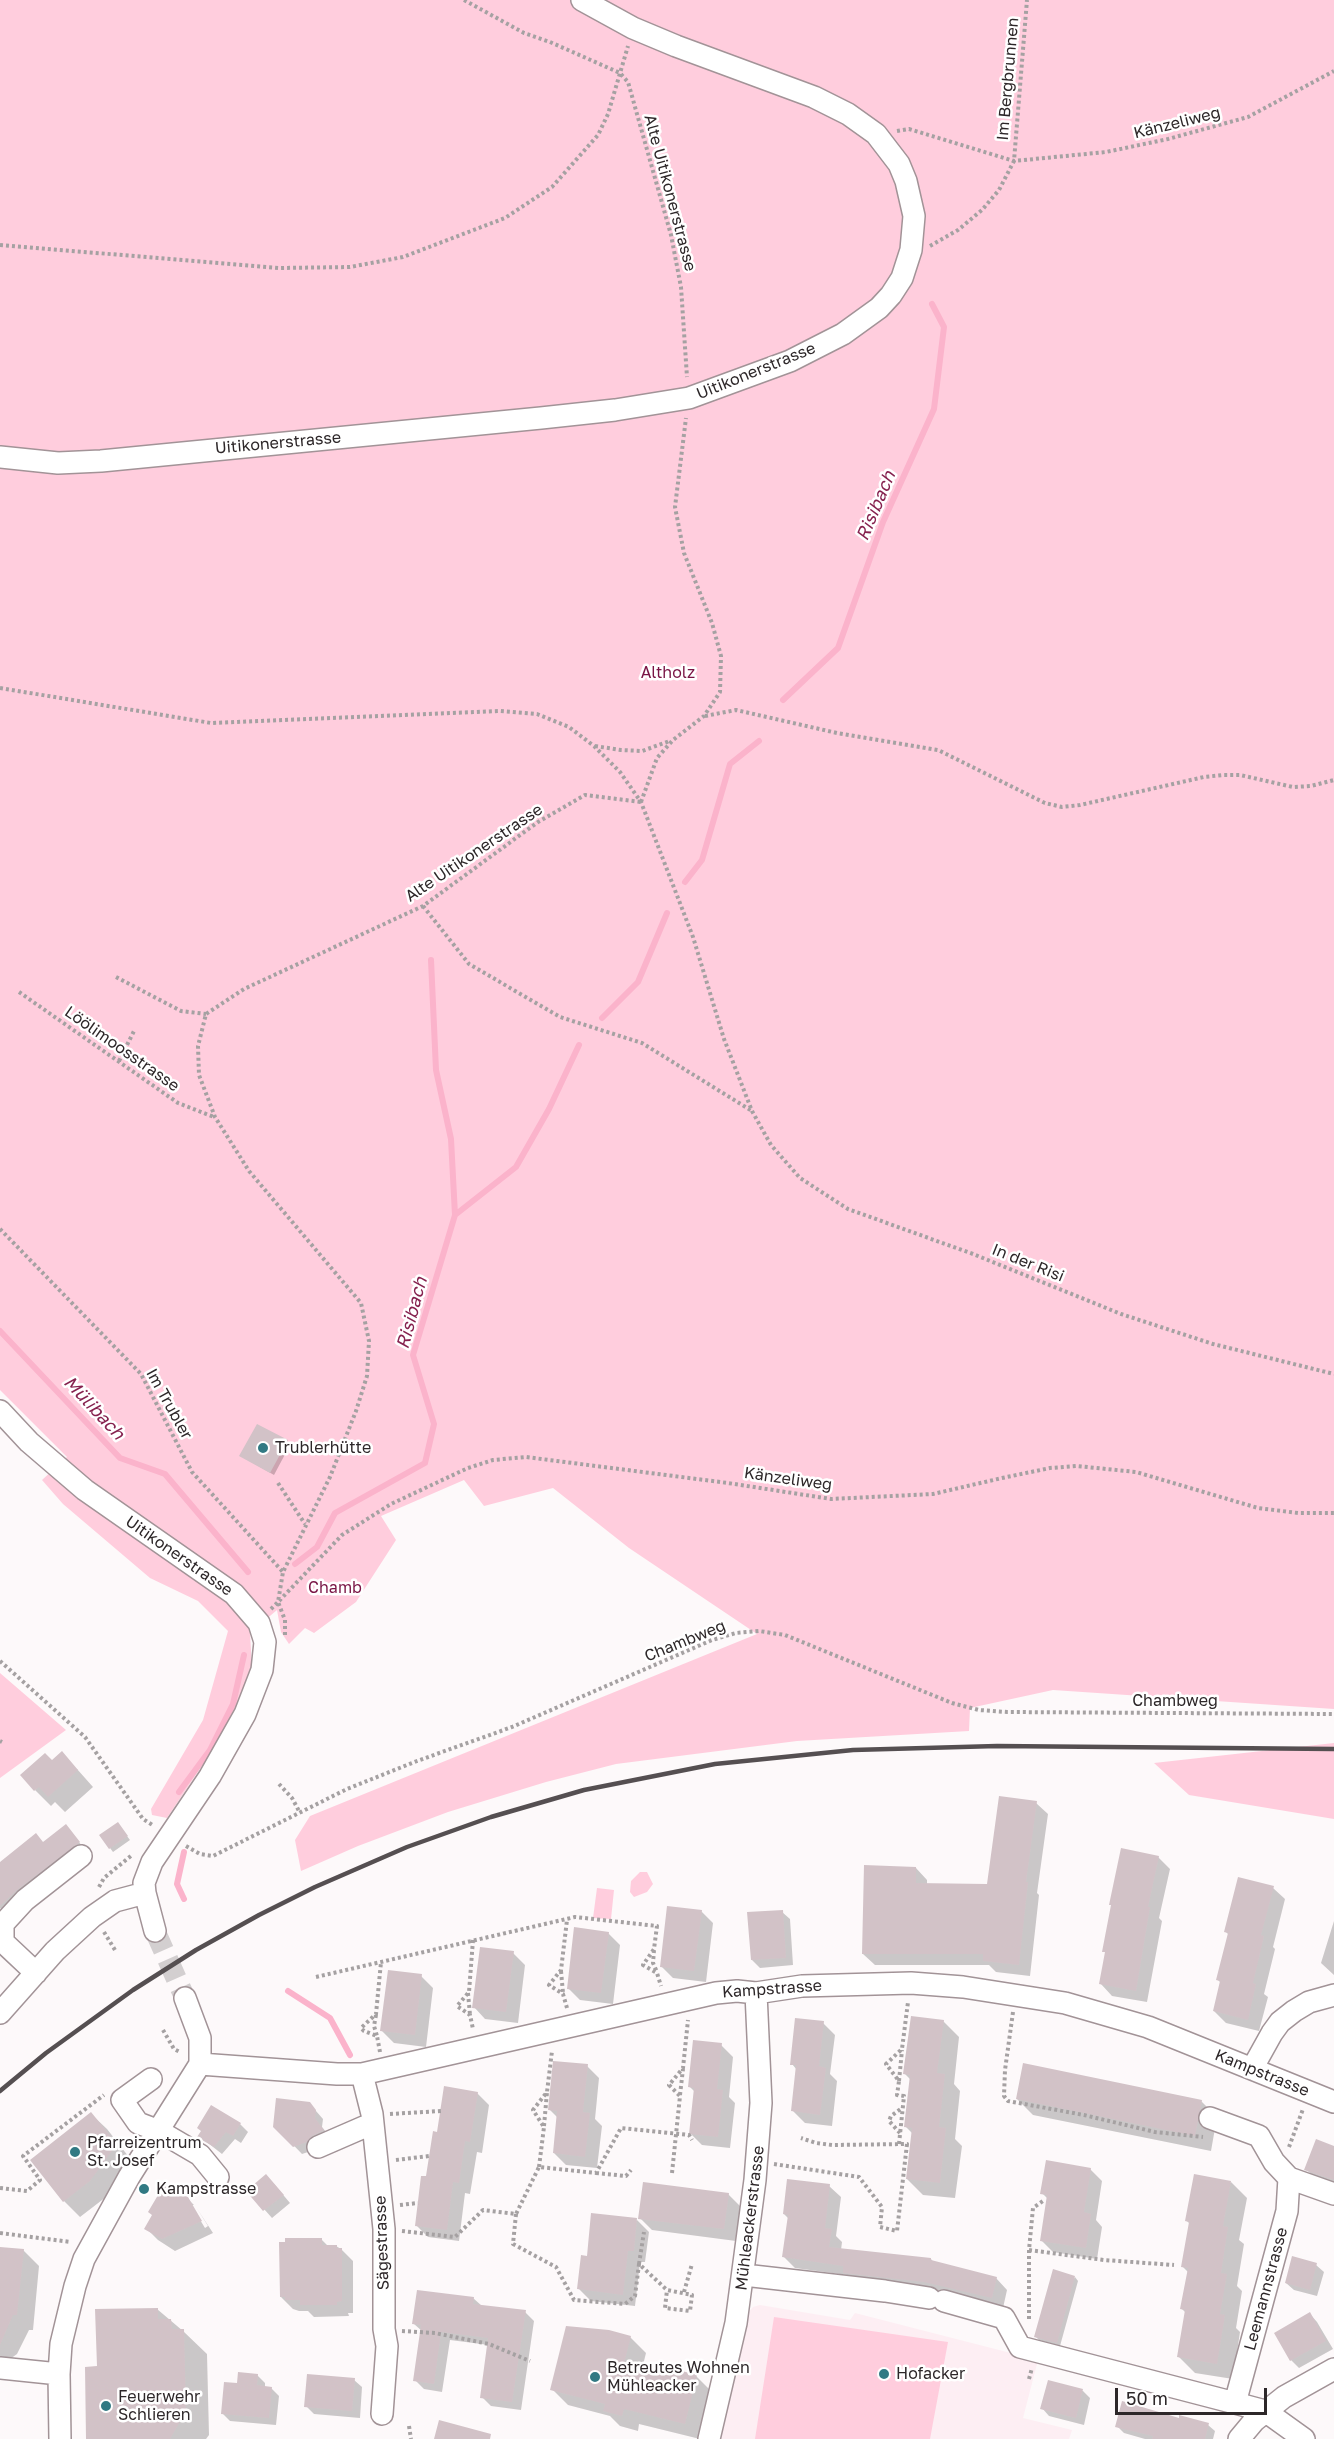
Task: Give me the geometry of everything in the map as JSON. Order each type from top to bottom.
[{"type":"street","name":"Uitikonerstrasse","points":[[0,457],[58,463],[101,461],[551,417],[689,398],[790,361],[863,322],[891,295],[902,278],[911,250],[914,216],[906,181],[899,164],[876,134],[848,114],[814,97],[722,64],[633,28],[582,0]]},
{"type":"street","name":"Uitikonerstrasse","points":[[0,1412],[29,1442],[85,1490],[234,1594],[259,1623]]},
{"type":"street","points":[[155,1931],[144,1882],[152,1862],[210,1776],[255,1691],[262,1670],[265,1642],[259,1623]]},
{"type":"street","points":[[36,1973],[3,1942],[3,1924],[25,1900],[81,1856]]},
{"type":"street","points":[[0,2013],[55,1951],[107,1906],[115,1901],[145,1893]]},
{"type":"street","name":"Kampstrasse","points":[[200,2064],[362,2074],[716,1993],[737,1990],[756,1993],[802,1986],[911,1983],[1017,1994],[1065,2003],[1148,2027],[1334,2102]]},
{"type":"street","name":"Mühleackerstrasse","points":[[708,2439],[736,2323],[756,2170],[761,2103],[756,1993]]},
{"type":"street","points":[[1252,2069],[1280,2022],[1309,2002],[1334,1995]]},
{"type":"street","points":[[60,2439],[58,2374],[67,2315],[84,2259],[129,2177],[200,2064],[202,2051],[200,2038],[185,1998]]},
{"type":"street","name":"Sägestrasse","points":[[362,2074],[380,2120],[384,2229],[384,2330],[387,2346],[382,2414]]},
{"type":"street","points":[[152,2079],[122,2100],[138,2123],[200,2155],[218,2177]]},
{"type":"street","points":[[318,2147],[380,2120]]},
{"type":"street","points":[[1208,2128],[1259,2136],[1274,2162],[1289,2178],[1334,2194]]},
{"type":"street","name":"Leemannstrasse","points":[[1235,2403],[1287,2211],[1289,2178]]},
{"type":"street","points":[[744,2275],[885,2291],[937,2300],[1004,2318],[1020,2347],[1265,2411],[1304,2439]]},
{"type":"street","points":[[0,2368],[58,2374]]},
{"type":"street","points":[[1239,2439],[1265,2411],[1284,2397],[1334,2369]]},
{"type":"path","points":[[464,0],[524,33],[550,42],[620,74]]},
{"type":"path","name":"Im Bergbrunnen","points":[[1014,161],[1027,0]]},
{"type":"path","points":[[0,245],[279,268],[350,267],[403,257],[505,218],[552,187],[598,135],[608,114],[633,28]]},
{"type":"path","name":"Känzeliweg","points":[[1014,161],[1106,152],[1168,139],[1248,117],[1334,71]]},
{"type":"path","name":"Alte Uitikonerstrasse","points":[[206,1014],[244,989],[423,906],[538,822],[585,795],[641,802],[657,758],[673,740],[704,716],[720,692],[721,656],[712,623],[684,553],[675,507],[689,398],[681,287],[671,235],[627,82],[620,74]]},
{"type":"path","points":[[876,134],[909,129],[1014,161],[999,190],[982,210],[933,246],[911,250]]},
{"type":"path","name":"In der Risi","points":[[0,688],[211,723],[500,711],[537,714],[569,727],[594,746],[620,772],[641,802],[693,937],[724,1040],[752,1111],[771,1145],[800,1178],[848,1209],[974,1254],[1121,1314],[1213,1344],[1334,1374]]},
{"type":"path","points":[[704,716],[736,710],[837,733],[938,750],[1045,803],[1062,807],[1223,775],[1240,775],[1293,786],[1311,786],[1334,780]]},
{"type":"path","points":[[594,746],[642,751],[673,740]]},
{"type":"path","points":[[423,906],[469,964],[561,1017],[642,1043],[752,1111]]},
{"type":"path","points":[[116,977],[181,1011],[206,1014],[198,1046],[200,1075],[215,1117],[249,1171],[361,1303],[369,1341],[367,1376],[356,1411],[330,1477],[283,1572],[278,1602],[259,1623]]},
{"type":"path","name":"Löölimoosstrasse","points":[[19,992],[178,1103],[215,1117]]},
{"type":"path","points":[[119,1061],[134,1031]]},
{"type":"path","name":"Im Trubler","points":[[0,1229],[141,1374],[192,1472],[283,1572]]},
{"type":"path","name":"Känzeliweg","points":[[278,1602],[342,1535],[391,1504],[468,1468],[494,1460],[526,1457],[831,1499],[933,1494],[1030,1472],[1077,1466],[1136,1472],[1258,1508],[1298,1513],[1334,1513]]},
{"type":"path","points":[[278,1483],[305,1524]]},
{"type":"path","name":"Chambweg","points":[[181,1842],[200,1854],[213,1856],[299,1811],[417,1761],[522,1723],[712,1640],[736,1633],[759,1631],[785,1635],[952,1703],[979,1710],[1334,1714]]},
{"type":"path","points":[[0,1661],[85,1737],[143,1819],[156,1827],[150,1835]]},
{"type":"path","points":[[279,1784],[292,1797],[299,1811]]},
{"type":"path","points":[[98,1888],[104,1878],[139,1850]]},
{"type":"path","points":[[316,1977],[575,1917],[657,1926],[653,1963],[661,1988]]},
{"type":"path","points":[[567,1920],[561,1982],[569,2018]]},
{"type":"path","points":[[473,1940],[468,2004],[474,2031]]},
{"type":"path","points":[[654,1949],[643,1965],[657,1973]]},
{"type":"path","points":[[381,1962],[376,2014],[377,2036],[382,2060]]},
{"type":"path","points":[[561,1970],[549,1985],[563,1994]]},
{"type":"path","points":[[468,1992],[456,2006],[470,2015]]},
{"type":"path","points":[[899,2144],[904,2096],[897,2095],[907,2008]]},
{"type":"path","points":[[1013,2009],[1005,2070],[1004,2096],[1008,2101],[1084,2115],[1165,2134],[1208,2128]]},
{"type":"path","points":[[376,2014],[361,2028],[377,2036]]},
{"type":"path","points":[[672,2173],[687,2027]]},
{"type":"path","points":[[163,2030],[174,2049]]},
{"type":"path","points":[[899,2081],[886,2064],[902,2049]]},
{"type":"path","points":[[551,2058],[539,2167],[516,2214],[513,2244],[556,2267],[574,2300],[625,2304],[635,2296],[644,2232]]},
{"type":"path","points":[[680,2096],[669,2085],[683,2068]]},
{"type":"path","points":[[544,2127],[533,2109],[547,2092]]},
{"type":"path","points":[[0,2188],[27,2191],[40,2180],[23,2157],[103,2095],[122,2100]]},
{"type":"path","points":[[1286,2153],[1305,2103]]},
{"type":"path","points":[[900,2133],[889,2119],[903,2108]]},
{"type":"path","points":[[380,2120],[441,2111]]},
{"type":"path","points":[[596,2173],[621,2128],[689,2135],[692,2140]]},
{"type":"path","points":[[768,2163],[859,2177],[882,2207],[880,2227],[897,2231],[907,2144],[832,2145],[801,2138]]},
{"type":"path","points":[[392,2161],[429,2156]]},
{"type":"path","points":[[539,2167],[626,2176],[631,2170]]},
{"type":"path","points":[[1029,2349],[1029,2250],[1033,2208],[1043,2201]]},
{"type":"path","points":[[396,2205],[418,2203]]},
{"type":"path","points":[[398,2231],[455,2237],[483,2210],[516,2214]]},
{"type":"path","points":[[0,2233],[78,2243]]},
{"type":"path","points":[[1029,2250],[1104,2260],[1174,2265]]},
{"type":"path","points":[[639,2264],[667,2290],[692,2295],[690,2311],[665,2308],[667,2290]]},
{"type":"path","points":[[684,2292],[692,2264]]},
{"type":"path","points":[[399,2330],[435,2333],[489,2344],[530,2361]]},
{"type":"path","points":[[409,2426],[411,2439]]},
{"type":"shaded area","name":"Hofacker","points":[[760,2305],[850,2320],[855,2313],[1038,2360],[1023,2418],[1072,2430],[1069,2439],[717,2439],[746,2315],[753,2307]]},
{"type":"green space","name":"Altholz","points":[[0,0],[1334,0],[1334,1709],[1053,1690],[970,1708],[969,1731],[797,1741],[616,1764],[546,1782],[448,1812],[358,1846],[301,1871],[295,1840],[310,1816],[757,1634],[629,1548],[553,1488],[484,1506],[464,1480],[381,1516],[396,1540],[356,1602],[314,1633],[305,1628],[289,1644],[281,1632],[277,1610],[250,1633],[252,1669],[236,1715],[167,1818],[152,1815],[151,1809],[203,1720],[228,1631],[198,1601],[150,1578],[63,1504],[42,1480],[67,1457],[0,1390]]},
{"type":"green space","points":[[0,1673],[66,1730],[0,1778]]},
{"type":"green space","points":[[1334,1743],[1334,1819],[1189,1795],[1154,1763]]},
{"type":"green space","points":[[640,1872],[647,1872],[653,1884],[647,1892],[634,1897],[630,1892],[631,1881]]},
{"type":"green space","points":[[597,1888],[614,1890],[611,1919],[593,1918]]},
{"type":"green space","points":[[774,2317],[948,2342],[930,2439],[755,2439]]},
{"type":"building","name":"Trublerhütte","points":[[257,1424],[288,1440],[270,1473],[239,1456]]},
{"type":"building","points":[[62,1751],[78,1770],[48,1797],[39,1787],[34,1791],[20,1775],[45,1753],[52,1760]]},
{"type":"building","points":[[999,1796],[1037,1801],[1026,1882],[1028,1882],[1019,1965],[983,1961],[983,1954],[862,1954],[864,1865],[916,1867],[916,1883],[987,1884]]},
{"type":"building","points":[[118,1822],[128,1836],[109,1849],[99,1835]]},
{"type":"building","points":[[66,1824],[80,1842],[17,1890],[0,1906],[0,1862],[36,1833],[43,1842]]},
{"type":"building","points":[[1121,1848],[1159,1856],[1148,1907],[1150,1907],[1136,1991],[1099,1984],[1105,1952],[1102,1952],[1111,1905],[1109,1905]]},
{"type":"building","points":[[1238,1877],[1274,1886],[1261,1935],[1264,1936],[1253,1983],[1256,1984],[1248,2020],[1213,2011],[1220,1981],[1216,1980],[1228,1933],[1224,1932]]},
{"type":"building","points":[[667,1906],[702,1910],[694,1971],[660,1967]]},
{"type":"building","points":[[783,1910],[786,1958],[751,1960],[747,1912]]},
{"type":"building","points":[[574,1927],[609,1932],[601,1993],[567,1989]]},
{"type":"building","points":[[480,1947],[514,1951],[506,2012],[472,2008]]},
{"type":"building","points":[[388,1970],[422,1974],[415,2035],[380,2031]]},
{"type":"building","points":[[911,2016],[944,2020],[937,2073],[945,2074],[939,2127],[946,2128],[940,2183],[906,2179],[912,2128],[904,2127],[910,2075],[903,2074]]},
{"type":"building","points":[[795,2018],[824,2021],[819,2066],[826,2068],[820,2115],[791,2111],[796,2065],[790,2065]]},
{"type":"building","points":[[693,2040],[722,2043],[717,2089],[723,2090],[718,2137],[689,2134],[694,2088],[688,2087]]},
{"type":"building","points":[[553,2061],[588,2064],[583,2112],[590,2113],[585,2157],[553,2153],[557,2111],[548,2110]]},
{"type":"building","points":[[1023,2063],[1202,2100],[1195,2136],[1016,2099]]},
{"type":"building","points":[[444,2086],[478,2092],[470,2142],[465,2141],[459,2183],[453,2182],[447,2230],[415,2226],[421,2176],[426,2176],[433,2131],[437,2132]]},
{"type":"building","points":[[276,2098],[310,2102],[316,2110],[315,2118],[324,2130],[312,2136],[307,2142],[293,2147],[273,2127]]},
{"type":"building","points":[[211,2105],[241,2123],[233,2136],[226,2132],[214,2147],[197,2137],[201,2131],[197,2128]]},
{"type":"building","name":"Pfarreizentrum St. Josef","points":[[91,2112],[117,2144],[90,2181],[63,2202],[30,2160]]},
{"type":"building","points":[[1316,2139],[1334,2146],[1334,2180],[1304,2170]]},
{"type":"building","points":[[1046,2160],[1091,2168],[1084,2212],[1091,2214],[1086,2248],[1040,2241],[1047,2195],[1040,2194]]},
{"type":"building","points":[[266,2174],[284,2195],[263,2211],[246,2191]]},
{"type":"building","points":[[1194,2174],[1231,2181],[1223,2226],[1228,2227],[1221,2273],[1227,2274],[1220,2314],[1225,2315],[1217,2364],[1177,2357],[1185,2310],[1180,2309],[1188,2268],[1181,2267],[1189,2222],[1185,2221]]},
{"type":"building","points":[[787,2179],[830,2184],[825,2228],[832,2229],[829,2247],[931,2258],[931,2260],[997,2277],[992,2298],[924,2282],[843,2273],[843,2266],[782,2257],[788,2215],[783,2214]]},
{"type":"building","points":[[643,2182],[729,2193],[724,2229],[638,2219]]},
{"type":"building","points":[[164,2185],[188,2197],[202,2221],[162,2239],[144,2229],[152,2215],[148,2212]]},
{"type":"building","points":[[591,2213],[637,2218],[634,2251],[628,2251],[623,2295],[577,2289],[581,2255],[587,2256]]},
{"type":"building","points":[[285,2238],[322,2238],[322,2245],[337,2245],[337,2248],[342,2248],[342,2301],[337,2302],[337,2305],[300,2305],[300,2300],[285,2300],[285,2297],[280,2297],[279,2242],[285,2242]]},
{"type":"building","points":[[0,2247],[24,2249],[17,2315],[13,2315],[0,2345]]},
{"type":"building","points":[[1292,2256],[1317,2263],[1310,2290],[1285,2283]]},
{"type":"building","points":[[1053,2269],[1075,2276],[1057,2343],[1034,2337]]},
{"type":"building","points":[[417,2290],[474,2297],[473,2304],[526,2310],[512,2402],[480,2398],[488,2338],[441,2332],[434,2384],[413,2381],[421,2325],[412,2324]]},
{"type":"building","points":[[158,2308],[158,2319],[171,2319],[172,2329],[184,2329],[186,2411],[170,2439],[86,2439],[85,2367],[97,2366],[95,2309]]},
{"type":"building","points":[[1310,2312],[1326,2341],[1290,2361],[1274,2333]]},
{"type":"building","name":"Betreutes Wohnen Mühleacker","points":[[566,2326],[609,2330],[631,2336],[623,2367],[654,2374],[656,2364],[697,2375],[685,2424],[624,2409],[622,2416],[603,2411],[605,2404],[550,2390]]},
{"type":"building","points":[[238,2372],[258,2374],[257,2385],[272,2387],[269,2418],[221,2414],[224,2382],[237,2383]]},
{"type":"building","points":[[307,2374],[355,2378],[352,2411],[304,2407]]},
{"type":"building","points":[[1048,2380],[1083,2389],[1076,2418],[1040,2409]]},
{"type":"building","points":[[1122,2401],[1179,2418],[1179,2415],[1209,2423],[1205,2439],[1152,2439],[1153,2436],[1115,2427]]},
{"type":"building","points":[[439,2420],[491,2434],[490,2439],[434,2439]]},
{"type":"waterway","name":"Risibach","points":[[783,700],[838,648],[883,522],[934,409],[944,327],[932,304]]},
{"type":"waterway","name":"Risibach","points":[[685,882],[702,860],[730,764],[759,741]]},
{"type":"waterway","name":"Risibach","points":[[602,1018],[638,982],[667,913]]},
{"type":"waterway","points":[[431,960],[436,1070],[451,1139],[455,1215]]},
{"type":"waterway","name":"Risibach","points":[[295,1564],[317,1547],[335,1513],[425,1463],[434,1424],[413,1355],[455,1215],[516,1167],[549,1109],[579,1045]]},
{"type":"waterway","name":"Mülibach","points":[[0,1331],[120,1458],[165,1474],[248,1572]]},
{"type":"waterway","name":"Mülibach","points":[[179,1792],[210,1750],[233,1704],[244,1655]]},
{"type":"waterway","name":"Mülibach","points":[[184,1852],[177,1884],[184,1899]]},
{"type":"waterway","name":"Mülibach","points":[[288,1991],[330,2018],[350,2055]]},
{"type":"tunnel","points":[[155,1931],[185,1998]]},
{"type":"railway","points":[[0,2091],[46,2053],[133,1990],[196,1950],[259,1915],[315,1887],[407,1847],[491,1817],[584,1790],[715,1764],[853,1750],[997,1746],[1334,1749]]},
{"type":"place","name":"Trublerhütte","points":[[263,1448]]},
{"type":"place","name":"Pfarreizentrum St. Josef","points":[[75,2152]]},
{"type":"place","name":"Kampstrasse","points":[[144,2189]]},
{"type":"place","name":"Hofacker","points":[[884,2374]]},
{"type":"place","name":"Betreutes Wohnen Mühleacker","points":[[595,2377]]},
{"type":"place","name":"Feuerwehr Schlieren","points":[[106,2406]]},
{"type":"park label","name":"Chamb","points":[[335,1588]]}]
